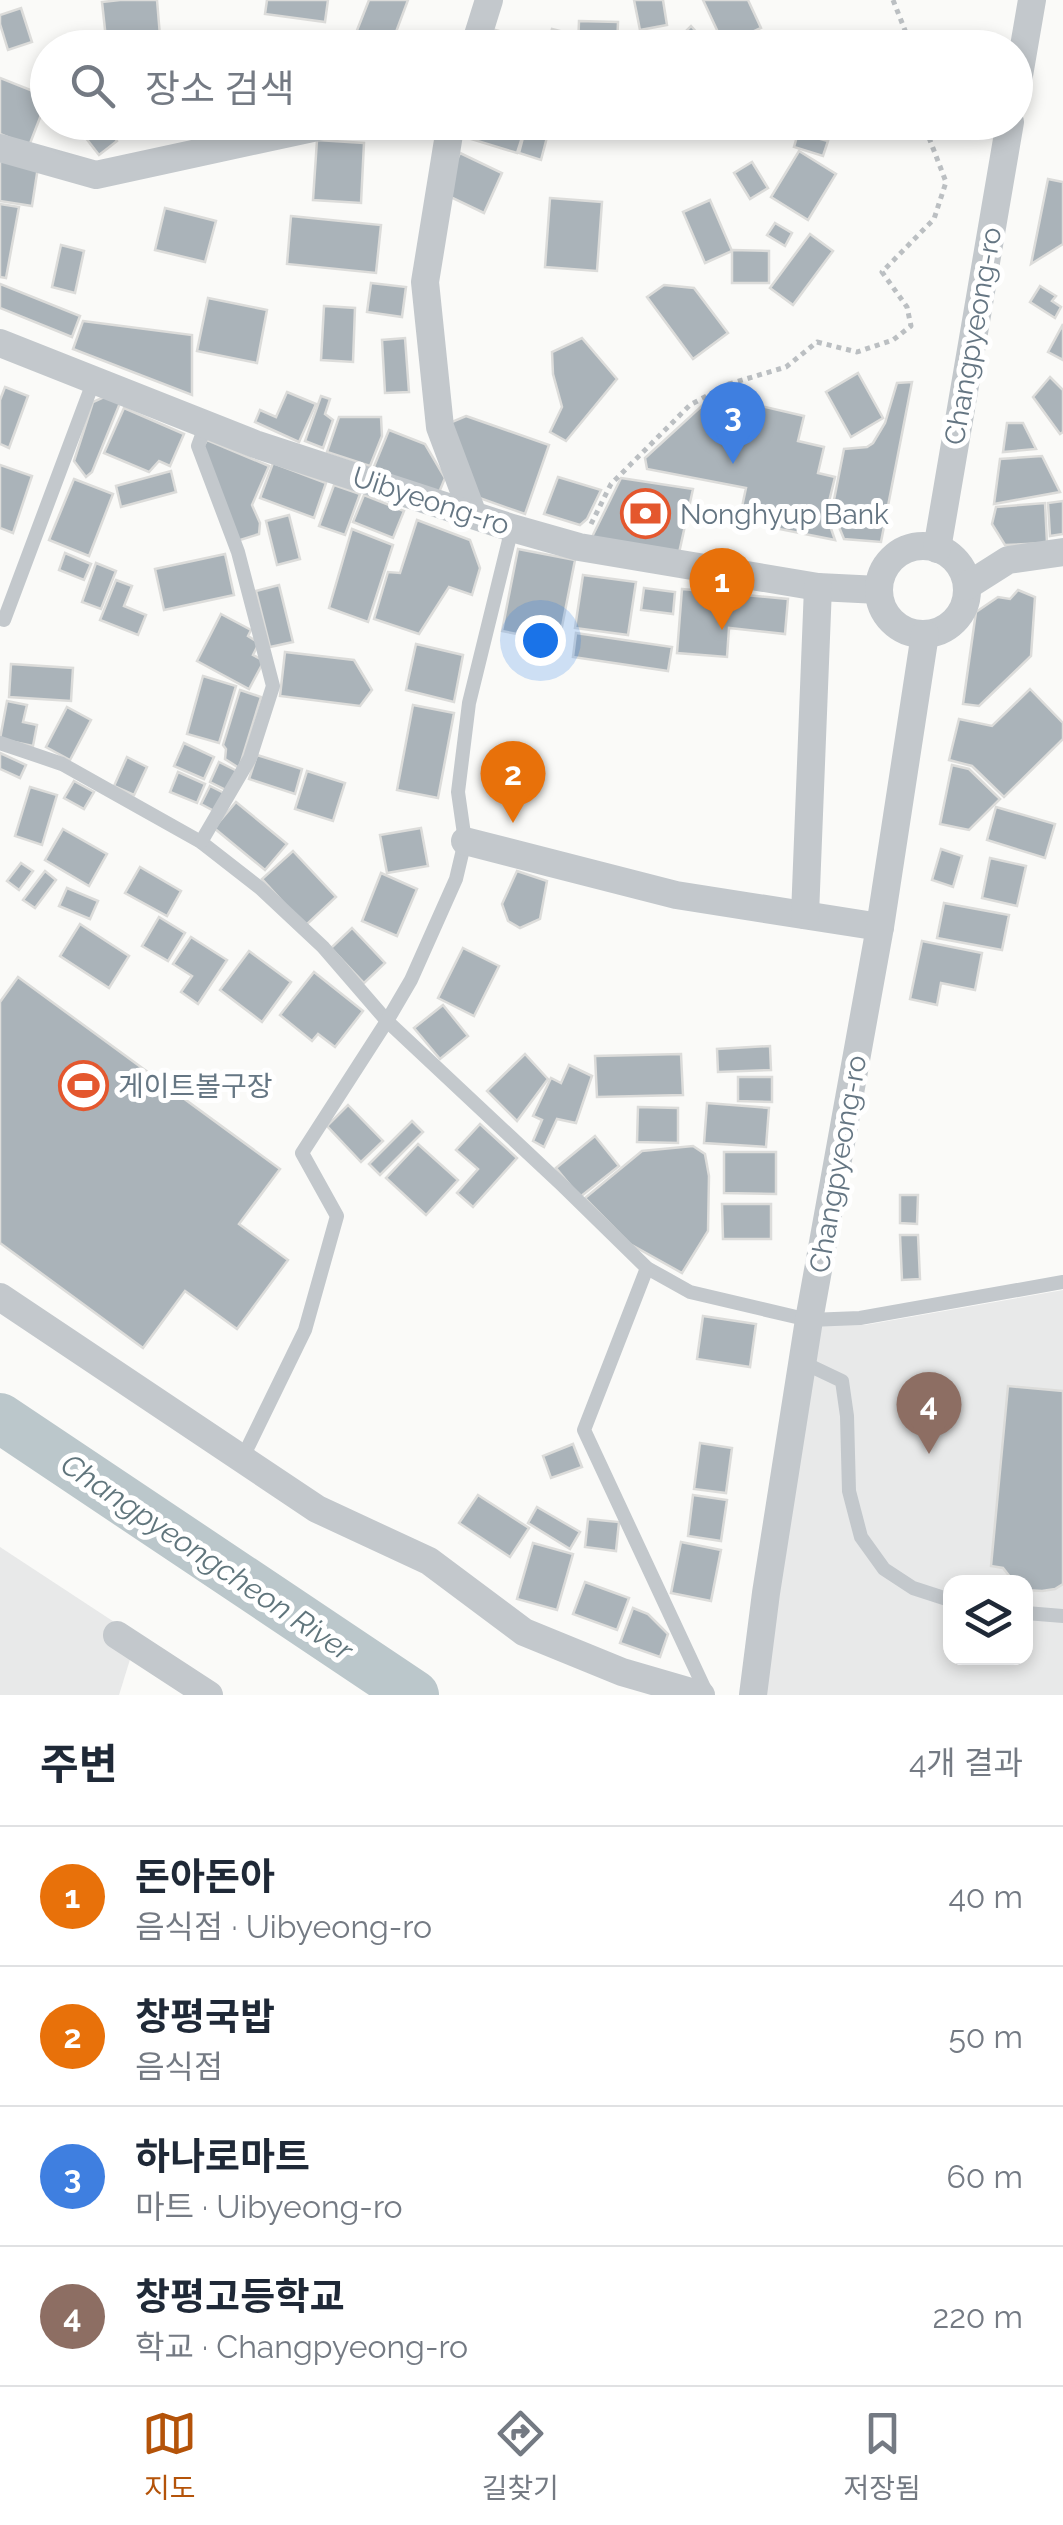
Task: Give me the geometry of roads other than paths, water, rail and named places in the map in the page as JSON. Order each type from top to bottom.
[{"type":"street","points":[[480,30],[490,0]]},
{"type":"street","points":[[1027,30],[1032,0]]},
{"type":"street","points":[[0,148],[96,175],[257,140]]},
{"type":"street","points":[[447,140],[424,282],[440,427],[473,514]]},
{"type":"street","name":"Changpyeong-ro","points":[[936,549],[1007,140]]},
{"type":"street","name":"Uibyeong-ro","points":[[0,343],[255,444],[579,547],[818,587],[879,590]]},
{"type":"street","points":[[917,546],[944,552],[956,561],[967,586],[960,615],[950,626],[925,634],[907,631],[894,623],[879,598],[884,570],[892,559],[917,546]]},
{"type":"street","points":[[967,586],[1008,560],[1063,552]]},
{"type":"street","points":[[805,915],[818,587]]},
{"type":"street","name":"Changpyeong-ro","points":[[754,1695],[802,1362],[880,927],[925,634]]},
{"type":"street","points":[[466,841],[676,895],[880,927]]},
{"type":"street","points":[[0,1297],[317,1509],[429,1561],[524,1632],[622,1672],[704,1695]]},
{"type":"street","points":[[117,1635],[209,1695]]},
{"type":"lane","points":[[4,620],[94,380]]},
{"type":"lane","points":[[201,842],[250,758],[272,686],[238,552],[198,446],[206,424]]},
{"type":"lane","points":[[242,1459],[305,1330],[337,1216],[302,1153],[411,980],[456,878],[466,841],[458,792],[469,702],[512,528]]},
{"type":"lane","points":[[0,743],[62,764],[201,842],[260,888],[323,947],[387,1021],[647,1268],[690,1292],[809,1320],[860,1318],[1063,1282]]},
{"type":"lane","points":[[647,1268],[584,1430],[704,1695]]},
{"type":"lane","points":[[802,1362],[842,1381],[848,1416],[849,1491],[861,1537],[884,1570],[912,1588],[943,1598]]},
{"type":"lane","points":[[1033,1614],[1063,1616]]},
{"type":"waterway","name":"Changpyeongcheon River","points":[[0,1418],[414,1695]]},
{"type":"place","name":"하나로마트","points":[[733,464]]},
{"type":"place","name":"Nonghyup Bank","points":[[645,514]]},
{"type":"place","name":"돈아돈아","points":[[722,630]]},
{"type":"place","name":"창평국밥","points":[[513,823]]},
{"type":"place","name":"게이트볼구장","points":[[83,1086]]},
{"type":"place","name":"창평고등학교","points":[[929,1454]]}]
